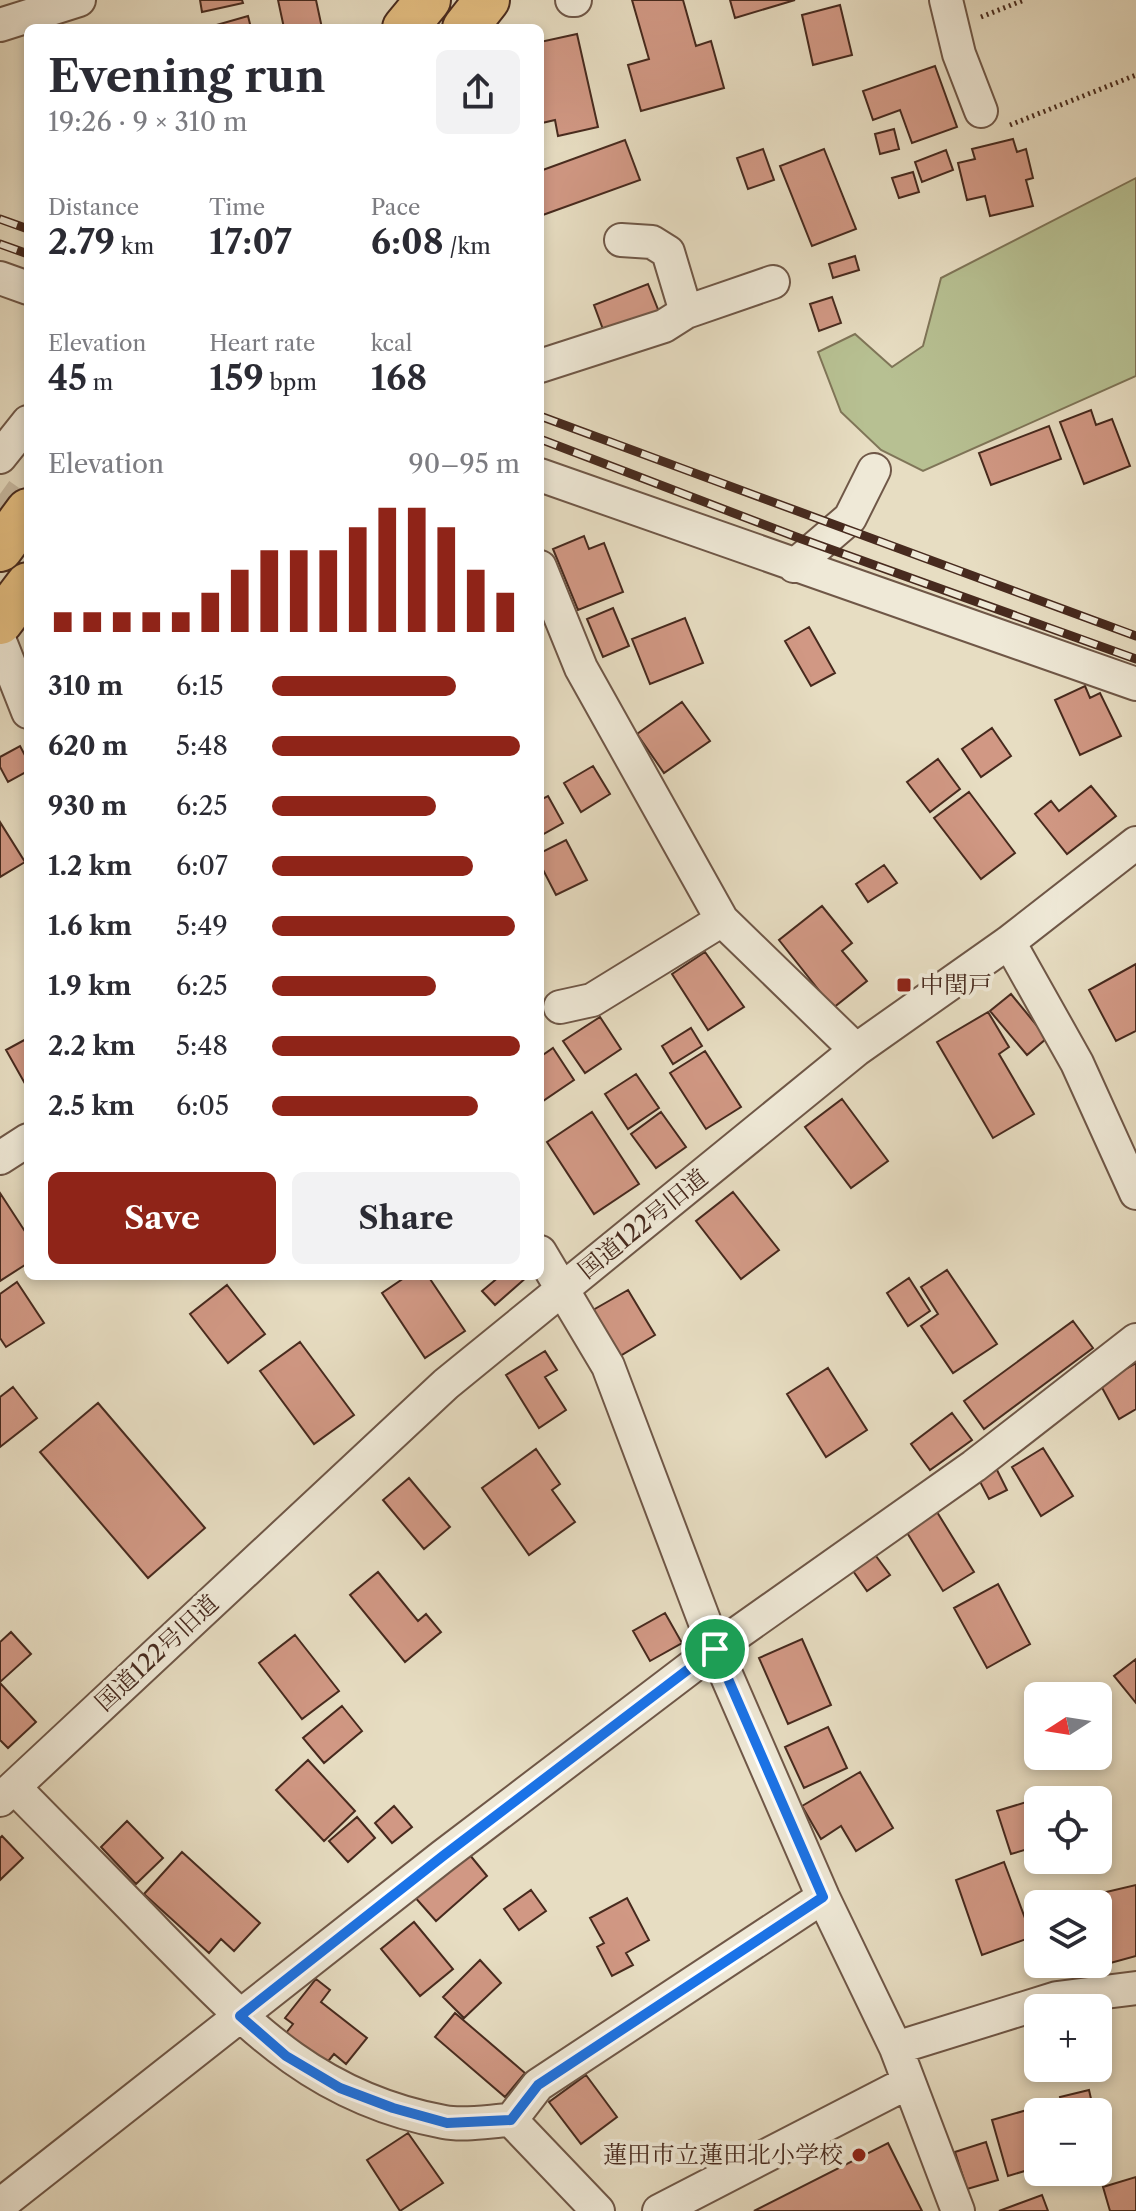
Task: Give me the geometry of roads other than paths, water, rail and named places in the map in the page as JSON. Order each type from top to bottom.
[{"type":"highway","points":[[408,24],[428,0]]},
{"type":"highway","points":[[468,24],[487,0]]},
{"type":"highway","points":[[0,549],[24,516]]},
{"type":"highway","points":[[0,622],[24,590]]},
{"type":"street","points":[[0,25],[79,0]]},
{"type":"street","points":[[950,14],[959,54],[981,111]]},
{"type":"street","points":[[621,240],[652,242],[668,252],[686,312]]},
{"type":"street","points":[[0,278],[24,287]]},
{"type":"street","points":[[544,365],[664,326],[686,312],[773,282]]},
{"type":"street","points":[[0,457],[24,427]]},
{"type":"street","points":[[794,566],[850,518],[874,470]]},
{"type":"street","points":[[544,476],[1136,684]]},
{"type":"street","points":[[544,577],[581,668],[722,920],[856,1050]]},
{"type":"street","points":[[0,641],[24,702]]},
{"type":"street","name":"国道122号旧道","points":[[7,1794],[446,1384],[856,1050],[1009,942],[1136,843]]},
{"type":"street","points":[[560,1007],[592,1000],[722,920]]},
{"type":"street","points":[[1009,942],[1077,1063],[1136,1193]]},
{"type":"street","points":[[0,1158],[24,1143]]},
{"type":"street","points":[[544,1258],[608,1366],[715,1649],[823,1897],[896,2048],[958,2211]]},
{"type":"street","points":[[0,2205],[443,1856],[715,1649],[974,1466],[1136,1340]]},
{"type":"street","points":[[7,1794],[286,2056],[340,2088],[393,2108],[447,2123],[511,2120],[598,2211]]},
{"type":"street","points":[[511,2120],[538,2085],[823,1897]]},
{"type":"street","points":[[896,2048],[1057,1998],[1136,1988]]},
{"type":"street","points":[[659,2211],[907,2083]]},
{"type":"tunnel","points":[[0,494],[24,511]]},
{"type":"railway","points":[[0,219],[24,228]]},
{"type":"railway","points":[[0,244],[24,253]]},
{"type":"railway","points":[[544,417],[1136,636]]},
{"type":"railway","points":[[544,441],[799,538],[1136,659]]},
{"type":"place","name":"中閏戸","points":[[904,985]]},
{"type":"place","name":"蓮田市立蓮田北小学校","points":[[859,2155]]}]
